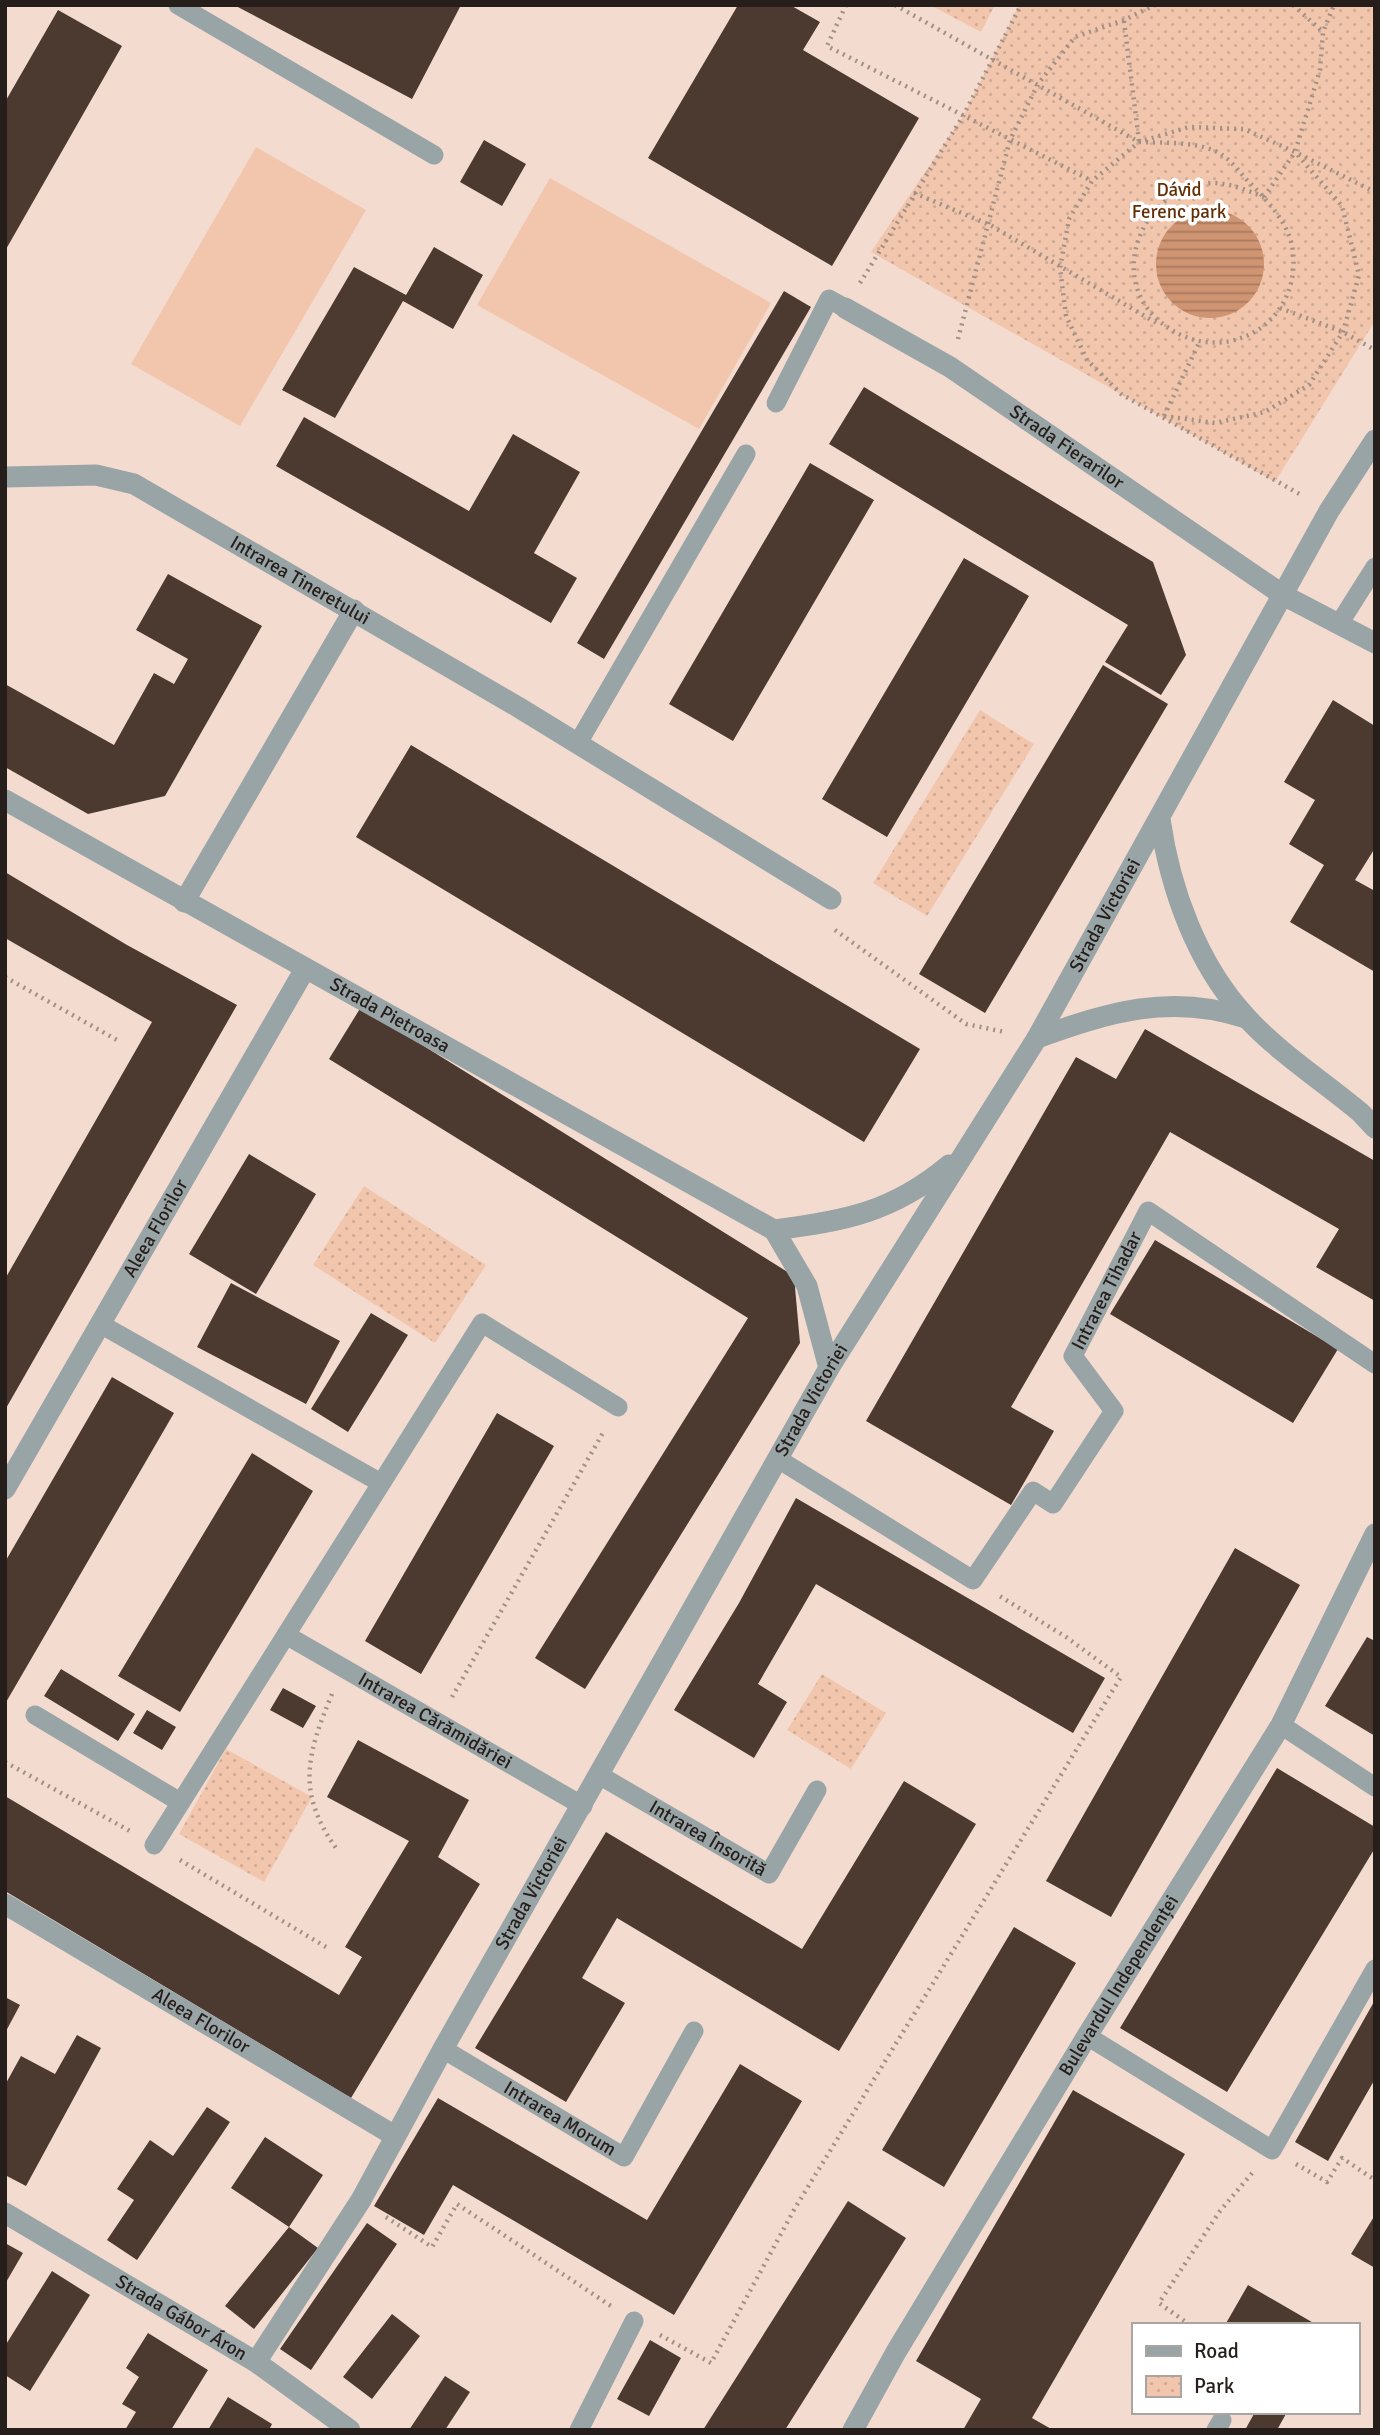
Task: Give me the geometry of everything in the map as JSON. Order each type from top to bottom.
[{"type":"street","name":"Strada Fierarilor","points":[[845,308],[950,367],[1283,594],[1375,643]]},
{"type":"street","name":"Strada Victoriei","points":[[256,2362],[361,2200],[443,2049],[829,1368],[1037,1038],[1329,511],[1375,440]]},
{"type":"street","name":"Intrarea Tineretului","points":[[5,477],[96,475],[134,484],[578,743],[831,899]]},
{"type":"street","points":[[184,902],[354,610]]},
{"type":"street","name":"Strada Pietroasa","points":[[5,800],[774,1230]]},
{"type":"street","points":[[1160,819],[1171,874],[1195,937],[1228,996],[1248,1019],[1361,1113],[1375,1128]]},
{"type":"street","name":"Aleea Florilor","points":[[5,1489],[306,970]]},
{"type":"street","points":[[1037,1038],[1104,1016],[1169,1005],[1196,1005],[1248,1019]]},
{"type":"street","points":[[829,1368],[807,1286],[774,1230],[856,1218],[930,1181],[964,1153]]},
{"type":"street","name":"Bulevardul Independenței","points":[[853,2430],[896,2352],[1087,2036],[1281,1725],[1375,1534]]},
{"type":"street","name":"Aleea Florilor","points":[[5,1904],[395,2136]]},
{"type":"street","name":"Strada Gábor Áron","points":[[5,2213],[256,2362],[350,2430]]},
{"type":"lane","points":[[178,5],[434,155]]},
{"type":"lane","points":[[776,403],[829,299],[845,308]]},
{"type":"lane","points":[[578,743],[746,454]]},
{"type":"lane","points":[[1339,624],[1375,567]]},
{"type":"lane","name":"Intrarea Tihadar","points":[[973,1580],[1033,1491],[1053,1504],[1114,1411],[1073,1356],[1147,1211],[1375,1364]]},
{"type":"lane","points":[[154,1844],[482,1324],[618,1407]]},
{"type":"lane","points":[[102,1325],[382,1483]]},
{"type":"lane","points":[[778,1459],[973,1580]]},
{"type":"lane","name":"Intrarea Cărămidăriei","points":[[286,1635],[583,1806]]},
{"type":"lane","points":[[35,1715],[180,1802]]},
{"type":"lane","points":[[1281,1725],[1375,1787]]},
{"type":"lane","name":"Intrarea Însorită","points":[[599,1775],[769,1874],[817,1790]]},
{"type":"lane","points":[[1087,2036],[1272,2150],[1375,1969]]},
{"type":"lane","name":"Intrarea Morum","points":[[443,2049],[624,2157],[695,2031]]},
{"type":"lane","points":[[579,2430],[634,2320]]},
{"type":"path","points":[[846,5],[827,46],[1092,181]]},
{"type":"path","points":[[895,5],[1139,142],[1184,144],[1221,153],[1264,197],[1282,221],[1293,250],[1292,281],[1280,308],[1265,326],[1245,338],[1222,343],[1199,343],[1168,330],[990,225],[914,193]]},
{"type":"path","points":[[845,308],[963,116],[1021,5]]},
{"type":"path","points":[[950,367],[990,225],[1010,140],[1038,84],[1075,37],[1124,20],[1155,5]]},
{"type":"path","points":[[1293,5],[1323,32]]},
{"type":"path","points":[[1264,197],[1295,152],[1320,70],[1323,32],[1334,5]]},
{"type":"path","points":[[1124,20],[1139,142]]},
{"type":"path","points":[[1329,511],[1121,394],[1087,360],[1066,317],[1060,268],[1069,219],[1092,181],[1139,142],[1189,127],[1244,129],[1375,192]]},
{"type":"path","points":[[1164,416],[1215,423],[1265,412],[1309,385],[1343,332],[1359,275],[1342,206],[1295,152]]},
{"type":"path","points":[[1168,330],[1150,312],[1137,290],[1133,265],[1137,240],[1148,217],[1166,199],[1188,188],[1213,183],[1264,197]]},
{"type":"path","points":[[1280,308],[1343,332],[1375,350]]},
{"type":"path","points":[[1164,416],[1199,343]]},
{"type":"path","points":[[831,899],[818,917],[966,1024],[1037,1038]]},
{"type":"path","points":[[5,977],[117,1040]]},
{"type":"path","points":[[437,1722],[618,1407]]},
{"type":"path","points":[[361,2200],[432,2247],[457,2204],[634,2320],[711,2363],[795,2208],[1121,1677],[1066,1637],[973,1580]]},
{"type":"path","points":[[336,1848],[317,1822],[309,1784],[314,1737],[342,1667]]},
{"type":"path","points":[[1186,2323],[1159,2303],[1220,2211],[1272,2150]]},
{"type":"path","points":[[1326,2182],[1342,2158],[1375,2180]]},
{"type":"green space","points":[[930,5],[995,5],[981,32]]},
{"type":"green space","name":"Dávid Ferenc park","points":[[1019,5],[1375,5],[1375,321],[1275,482],[871,252],[963,116]]},
{"type":"green space","points":[[256,147],[366,210],[240,426],[131,364]]},
{"type":"green space","points":[[550,178],[771,303],[699,429],[477,305]]},
{"type":"green space","points":[[980,710],[1034,744],[927,916],[873,883]]},
{"type":"green space","points":[[364,1186],[486,1265],[435,1343],[313,1265]]},
{"type":"green space","points":[[822,1674],[886,1713],[851,1769],[787,1730]]},
{"type":"green space","points":[[226,1749],[312,1797],[264,1882],[179,1834]]},
{"type":"shaded area","points":[[1210,210],[1231,214],[1248,226],[1260,243],[1264,264],[1260,285],[1248,302],[1231,314],[1210,318],[1189,314],[1172,302],[1160,285],[1156,264],[1160,243],[1172,226],[1189,214]]},
{"type":"building","points":[[234,5],[461,5],[412,99]]},
{"type":"building","points":[[738,5],[790,5],[820,22],[803,50],[919,118],[832,266],[648,158]]},
{"type":"building","points":[[58,10],[122,46],[5,251],[5,102]]},
{"type":"building","points":[[484,140],[526,164],[502,206],[460,182]]},
{"type":"building","points":[[434,247],[483,275],[453,329],[403,301],[335,418],[282,390],[354,267],[406,295]]},
{"type":"building","points":[[784,291],[811,307],[604,659],[577,643]]},
{"type":"building","points":[[864,387],[1153,562],[1186,655],[1161,695],[1105,662],[1128,625],[829,444]]},
{"type":"building","points":[[304,417],[469,511],[513,434],[580,472],[534,553],[577,578],[551,623],[276,466]]},
{"type":"building","points":[[810,463],[874,500],[733,741],[669,704]]},
{"type":"building","points":[[964,558],[1029,596],[887,837],[822,799]]},
{"type":"building","points":[[168,574],[262,626],[165,796],[88,814],[5,767],[5,684],[114,745],[154,673],[174,684],[188,659],[136,630]]},
{"type":"building","points":[[1103,665],[1168,704],[985,1013],[919,974]]},
{"type":"building","points":[[1333,700],[1375,726],[1375,848],[1355,880],[1375,891],[1375,972],[1290,922],[1324,865],[1289,844],[1315,800],[1284,782]]},
{"type":"building","points":[[411,745],[920,1049],[864,1142],[356,837]]},
{"type":"building","points":[[5,872],[127,945],[237,1005],[5,1410],[5,1279],[152,1022],[5,938]]},
{"type":"building","points":[[361,1007],[794,1276],[800,1343],[585,1689],[535,1658],[748,1318],[329,1059]]},
{"type":"building","points":[[1145,1029],[1375,1161],[1375,1301],[1316,1267],[1339,1229],[1170,1132],[1011,1407],[1054,1431],[1011,1505],[866,1421],[1076,1057],[1116,1079]]},
{"type":"building","points":[[249,1154],[316,1194],[256,1294],[189,1254]]},
{"type":"building","points":[[1155,1240],[1338,1349],[1293,1423],[1110,1314]]},
{"type":"building","points":[[231,1283],[340,1341],[306,1404],[197,1347]]},
{"type":"building","points":[[371,1313],[408,1335],[348,1432],[311,1409]]},
{"type":"building","points":[[112,1377],[174,1413],[5,1704],[5,1562]]},
{"type":"building","points":[[497,1413],[554,1446],[421,1674],[365,1641]]},
{"type":"building","points":[[252,1453],[313,1491],[180,1712],[118,1676]]},
{"type":"building","points":[[796,1498],[1105,1678],[1073,1733],[816,1584],[758,1684],[787,1702],[754,1758],[674,1710],[739,1603]]},
{"type":"building","points":[[1235,1548],[1300,1585],[1111,1917],[1046,1881]]},
{"type":"building","points":[[1367,1637],[1375,1641],[1375,1736],[1325,1706]]},
{"type":"building","points":[[61,1669],[135,1714],[118,1741],[44,1696]]},
{"type":"building","points":[[283,1688],[316,1706],[303,1728],[270,1710]]},
{"type":"building","points":[[147,1710],[176,1727],[162,1750],[133,1733]]},
{"type":"building","points":[[358,1740],[469,1800],[438,1857],[480,1884],[351,2098],[5,1891],[5,1796],[339,1995],[362,1957],[345,1947],[409,1841],[327,1797]]},
{"type":"building","points":[[1277,1768],[1375,1827],[1375,1848],[1227,2092],[1120,2028]]},
{"type":"building","points":[[904,1781],[976,1824],[839,2051],[617,1918],[582,1978],[625,2003],[566,2102],[475,2048],[606,1832],[802,1949]]},
{"type":"building","points":[[1014,1927],[1076,1963],[944,2187],[882,2150]]},
{"type":"building","points":[[5,1997],[20,2005],[5,2033]]},
{"type":"building","points":[[1375,2000],[1375,2079],[1328,2161],[1295,2142]]},
{"type":"building","points":[[77,2035],[101,2048],[26,2186],[5,2175],[5,2085],[21,2056],[55,2074]]},
{"type":"building","points":[[740,2064],[802,2101],[674,2315],[453,2185],[424,2235],[374,2206],[438,2098],[647,2220]]},
{"type":"building","points":[[1073,2090],[1185,2154],[1032,2418],[1053,2430],[963,2430],[981,2399],[916,2361]]},
{"type":"building","points":[[207,2107],[230,2122],[137,2260],[107,2240],[134,2200],[117,2189],[150,2140],[173,2156]]},
{"type":"building","points":[[265,2137],[323,2175],[289,2227],[231,2188]]},
{"type":"building","points":[[848,2201],[906,2238],[785,2430],[703,2430]]},
{"type":"building","points":[[1375,2215],[1375,2268],[1351,2254]]},
{"type":"building","points":[[367,2223],[397,2244],[311,2370],[280,2349]]},
{"type":"building","points":[[289,2227],[318,2248],[254,2329],[225,2306]]},
{"type":"building","points":[[5,2243],[23,2253],[5,2284]]},
{"type":"building","points":[[52,2271],[90,2295],[30,2391],[5,2375],[5,2346]]},
{"type":"building","points":[[1248,2285],[1314,2323],[1226,2323]]},
{"type":"building","points":[[392,2314],[420,2336],[372,2399],[343,2377]]},
{"type":"building","points":[[148,2333],[208,2370],[171,2430],[125,2430],[136,2412],[122,2404],[139,2377],[126,2368]]},
{"type":"building","points":[[650,2340],[681,2358],[649,2416],[617,2399]]},
{"type":"building","points":[[445,2376],[470,2392],[445,2430],[409,2430]]},
{"type":"building","points":[[228,2397],[272,2424],[269,2430],[208,2430]]},
{"type":"building","points":[[1254,2414],[1286,2414],[1277,2430],[1245,2430]]}]
